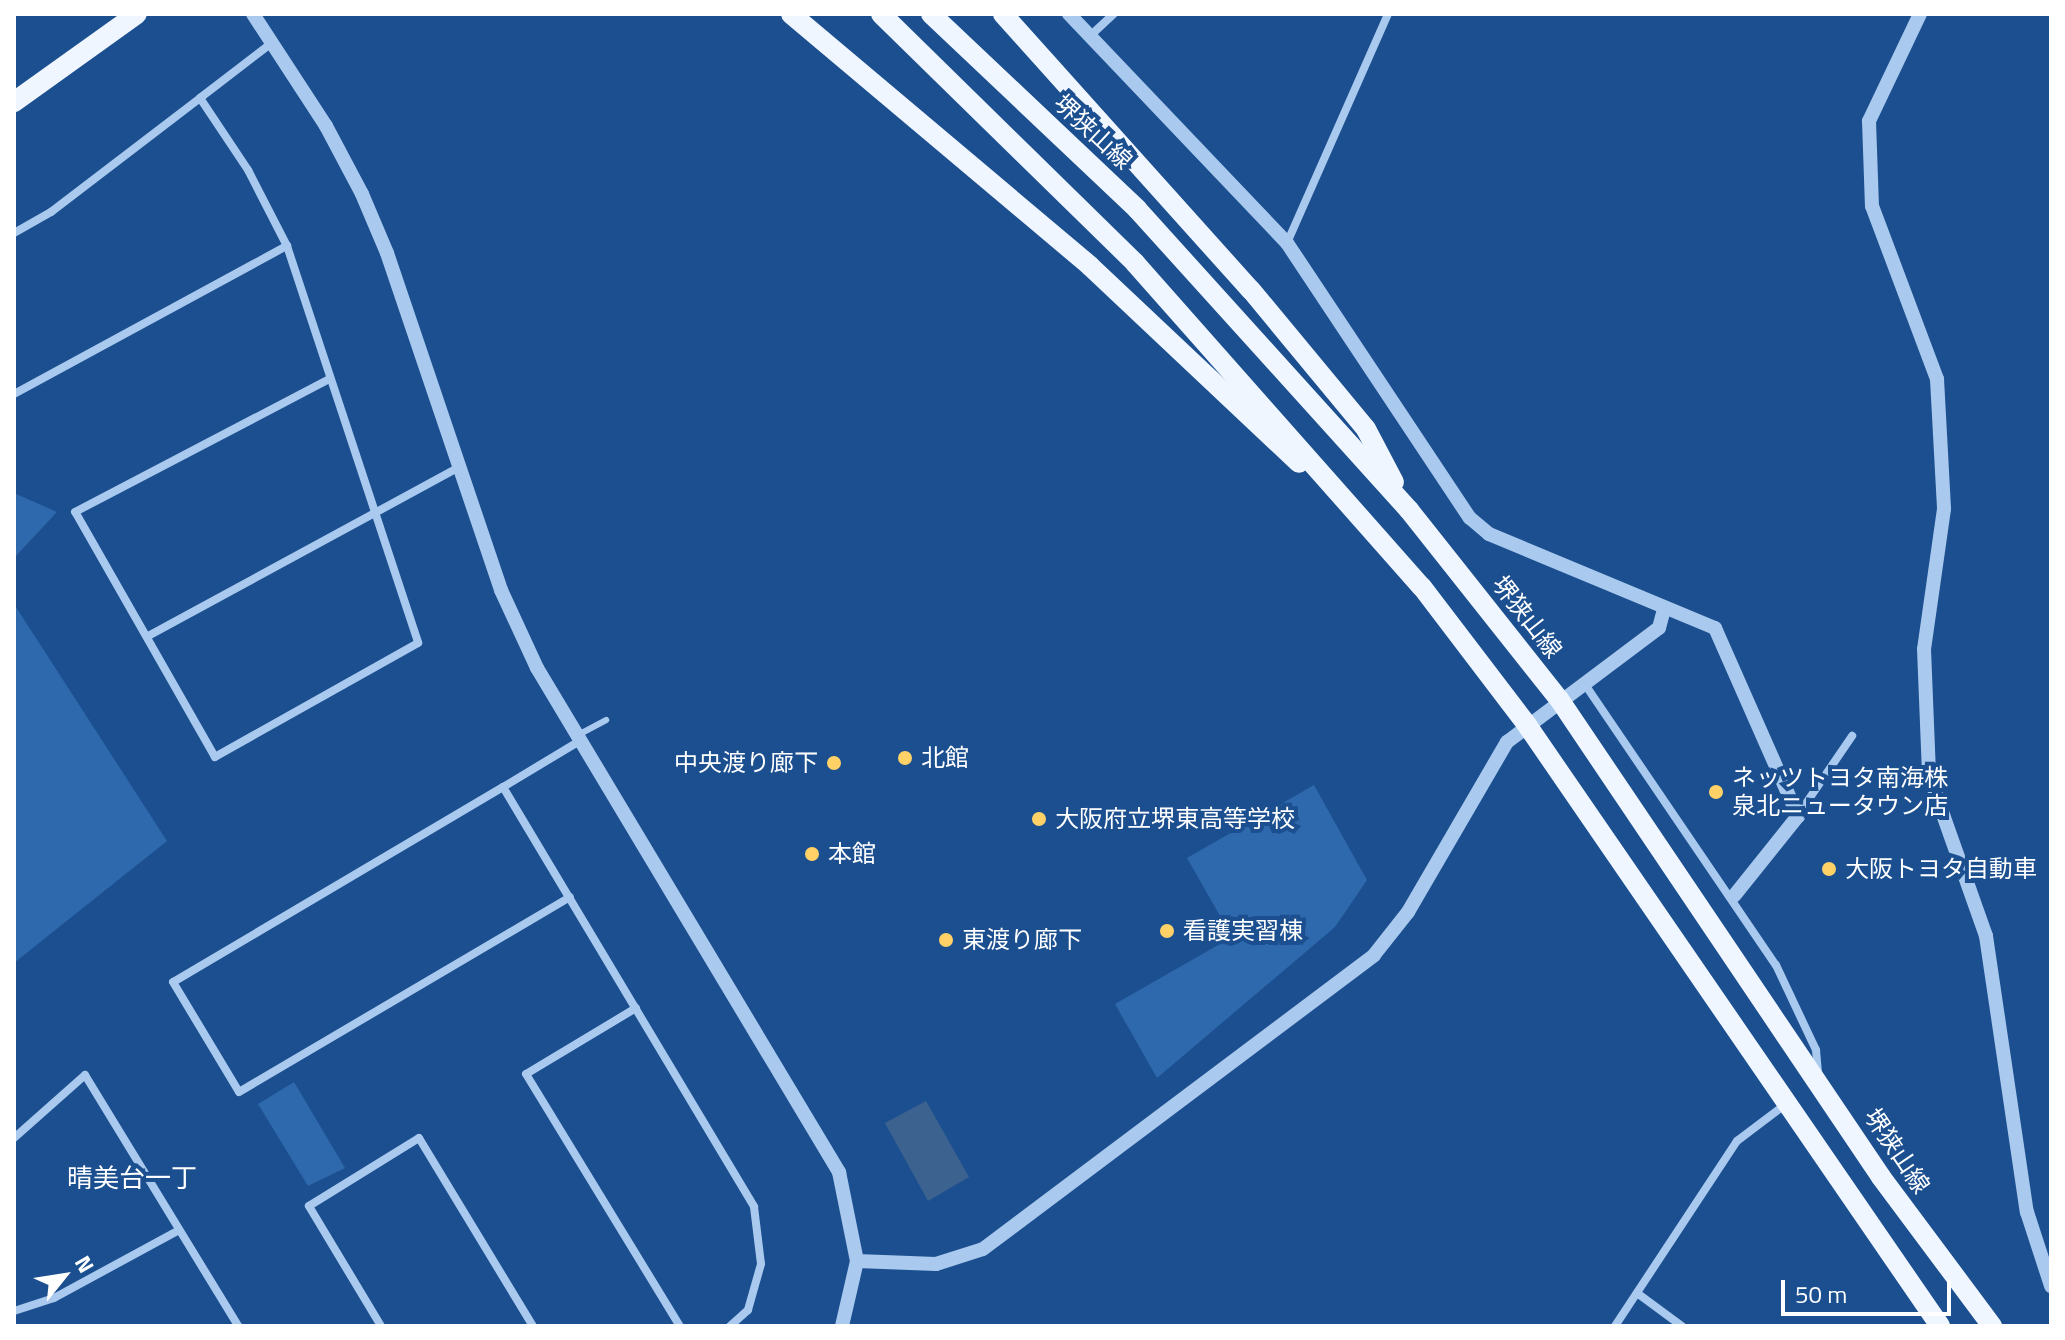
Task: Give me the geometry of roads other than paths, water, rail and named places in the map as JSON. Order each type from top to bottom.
[{"type":"main road","points":[[14,102],[137,14]]},
{"type":"main road","points":[[791,14],[1090,266],[1369,529]]},
{"type":"main road","points":[[881,14],[1135,263],[1422,587],[1527,725],[1940,1326]]},
{"type":"main road","name":"堺狭山線","points":[[931,14],[1137,209],[1409,510],[1559,699],[1881,1177],[1992,1326]]},
{"type":"main road","points":[[1003,14],[1196,224],[1366,429],[1409,510]]},
{"type":"street","points":[[253,14],[273,42],[362,194],[512,616],[576,739],[839,1172],[857,1261],[842,1326]]},
{"type":"street","points":[[1069,14],[1287,243],[1470,518],[1486,533],[1715,628],[1798,816]]},
{"type":"street","points":[[1090,36],[1114,14]]},
{"type":"street","points":[[1287,243],[1388,14]]},
{"type":"street","points":[[1920,14],[1869,121],[1872,206],[1937,379],[1944,509],[1924,649],[1929,775],[1986,936],[2027,1212],[2051,1286]]},
{"type":"street","points":[[14,233],[51,212],[273,42]]},
{"type":"street","points":[[200,98],[248,170],[287,246],[418,643],[215,757],[150,635],[75,512],[329,379]]},
{"type":"street","points":[[14,394],[287,246]]},
{"type":"street","points":[[150,635],[459,467]]},
{"type":"street","points":[[857,1261],[936,1264],[983,1249],[1374,955],[1408,912],[1507,742],[1559,699],[1659,628],[1664,609]]},
{"type":"street","points":[[1583,682],[1734,896],[1776,965],[1816,1050],[1818,1080]]},
{"type":"street","points":[[1734,896],[1798,816],[1852,736]]},
{"type":"street","points":[[570,897],[239,1092],[173,982],[503,787],[576,739]]},
{"type":"street","points":[[503,787],[754,1207],[761,1264],[748,1310],[730,1326]]},
{"type":"street","points":[[636,1008],[526,1074],[680,1326]]},
{"type":"street","points":[[14,1138],[85,1075],[238,1326]]},
{"type":"street","points":[[1615,1326],[1737,1141],[1787,1104]]},
{"type":"street","points":[[381,1326],[309,1206],[419,1138],[533,1326]]},
{"type":"street","points":[[14,1311],[54,1298],[179,1230]]},
{"type":"street","points":[[1637,1293],[1682,1326]]},
{"type":"lane","points":[[576,739],[606,720]]},
{"type":"place","name":"北館","points":[[905,758]]},
{"type":"place","name":"中央渡り廊下","points":[[834,763]]},
{"type":"place","name":"ネッツトヨタ南海株 泉北ニュータウン店","points":[[1716,792]]},
{"type":"place","name":"大阪府立堺東高等学校","points":[[1039,819]]},
{"type":"place","name":"本館","points":[[812,854]]},
{"type":"place","name":"大阪トヨタ自動車","points":[[1829,869]]},
{"type":"place","name":"看護実習棟","points":[[1167,931]]},
{"type":"place","name":"東渡り廊下","points":[[946,940]]},
{"type":"district","name":"晴美台一丁","points":[[132,1178]]}]
